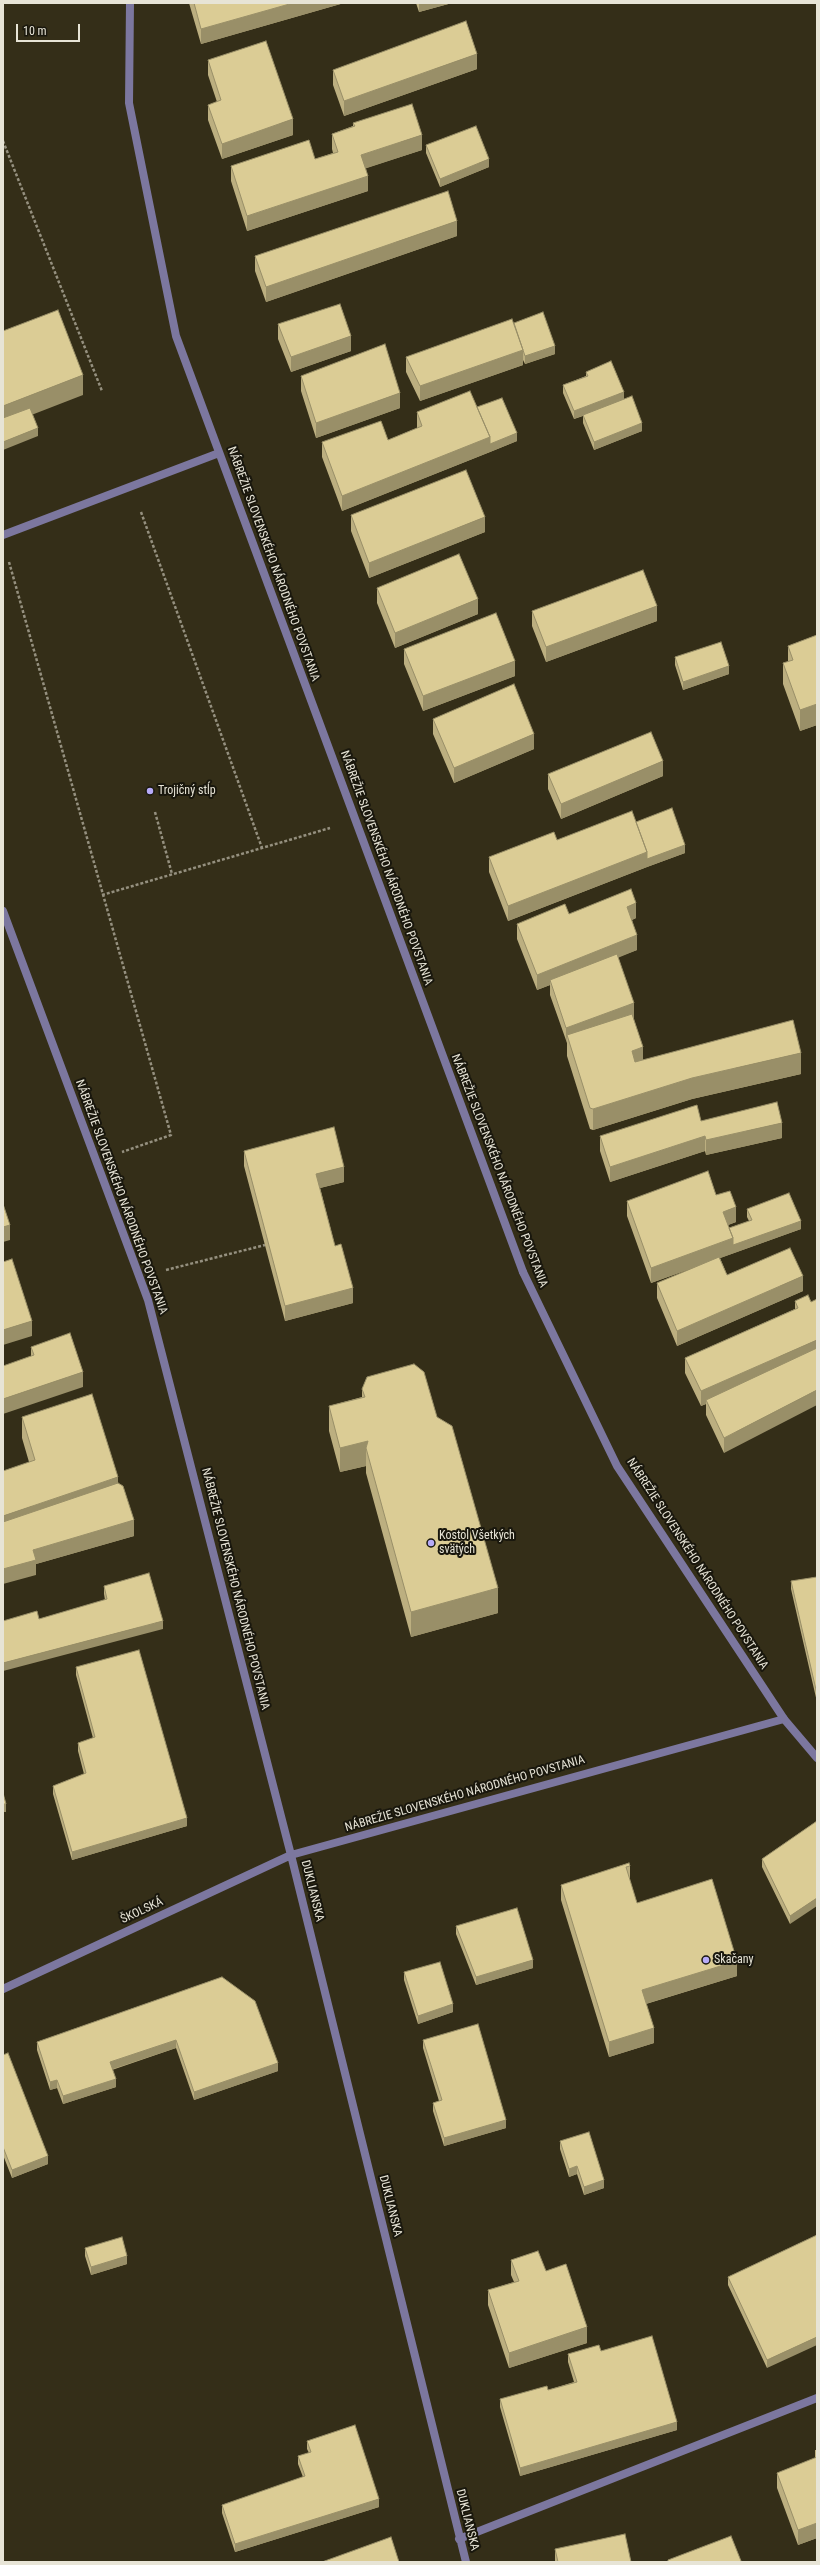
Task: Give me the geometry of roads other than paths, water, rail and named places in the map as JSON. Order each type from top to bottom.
[{"type":"street","name":"NÁBREŽIE SLOVENSKÉHO NÁRODNÉHO POVSTANIA","points":[[3,911],[148,1300],[291,1855],[784,1719],[617,1466],[523,1272],[176,336],[129,103],[130,3]]},
{"type":"street","points":[[3,535],[219,453]]},
{"type":"street","points":[[784,1719],[817,1758]]},
{"type":"street","name":"ŠKOLSKÁ","points":[[3,1989],[291,1855]]},
{"type":"street","name":"DUKLIANSKA","points":[[291,1855],[459,2539],[466,2562]]},
{"type":"street","points":[[459,2539],[817,2398]]},
{"type":"place","name":"Trojičný stĺp","points":[[150,791]]},
{"type":"place","name":"Kostol Všetkých svätých","points":[[431,1543]]},
{"type":"place","name":"Skačany","points":[[706,1960]]}]
